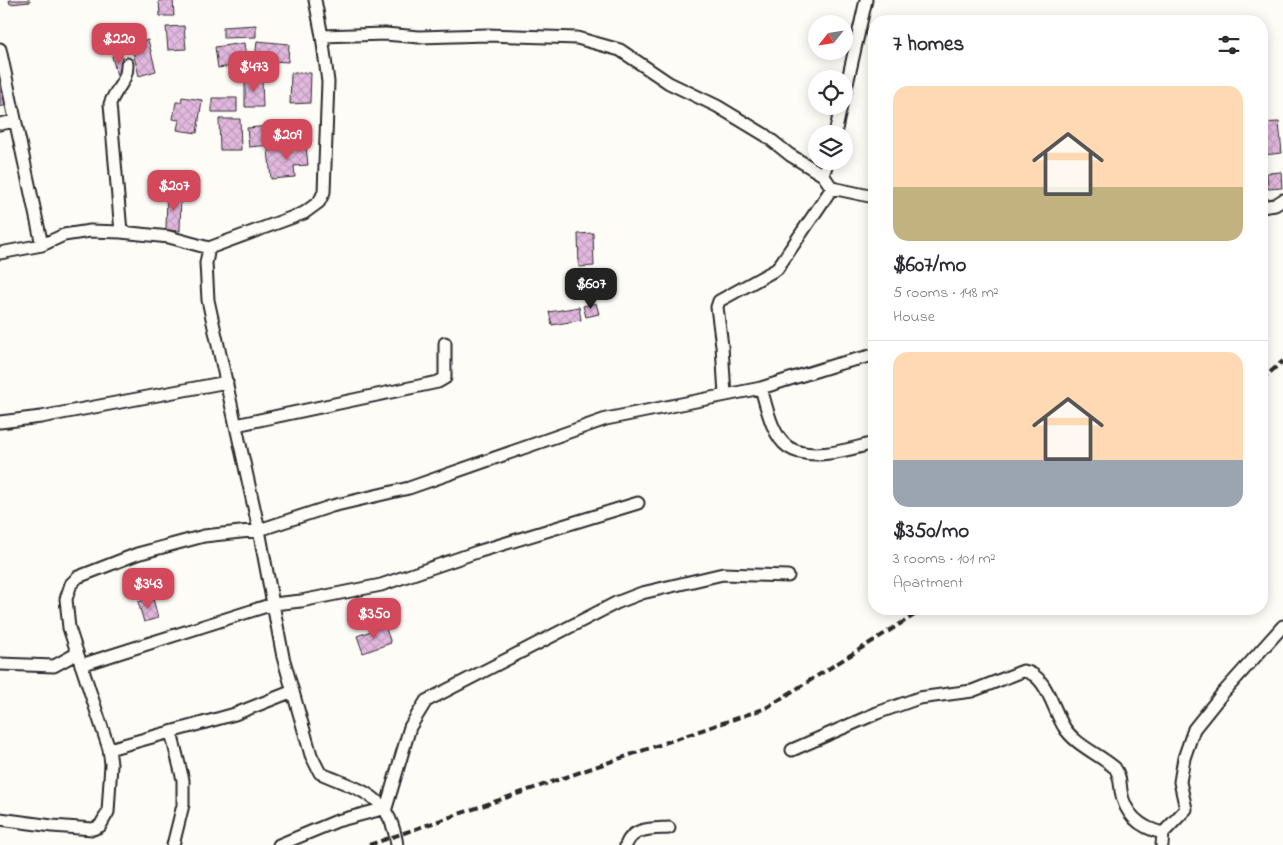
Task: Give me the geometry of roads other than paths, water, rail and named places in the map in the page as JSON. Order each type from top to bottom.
[{"type":"street","points":[[0,253],[42,245],[64,235],[90,231],[169,237],[209,248],[304,213],[319,202],[324,192],[326,172],[328,82],[315,0]]},
{"type":"street","points":[[850,70],[866,0]]},
{"type":"street","points":[[322,36],[385,34],[418,37],[487,35],[577,38],[620,50],[668,83],[717,106],[765,135],[790,155],[824,175],[832,188],[868,196]]},
{"type":"street","points":[[0,49],[42,245]]},
{"type":"street","points":[[121,232],[110,104],[114,93],[125,81],[127,64]]},
{"type":"street","points":[[0,124],[15,121]]},
{"type":"street","points":[[824,175],[825,170]]},
{"type":"street","points":[[725,395],[717,307],[719,301],[777,269],[832,188]]},
{"type":"street","points":[[1268,206],[1275,205],[1283,200]]},
{"type":"street","points":[[209,248],[206,263],[208,300],[259,530],[283,657],[311,755],[320,773],[373,796],[386,808],[397,845]]},
{"type":"street","points":[[236,425],[438,382],[445,378],[445,343]]},
{"type":"street","points":[[0,819],[93,829],[100,826],[108,812],[111,786],[109,749],[69,628],[66,599],[71,584],[78,577],[137,554],[204,536],[259,530],[332,506],[409,488],[606,419],[761,388],[868,356]]},
{"type":"street","points":[[0,422],[41,417],[226,382]]},
{"type":"street","points":[[761,388],[771,418],[786,446],[796,451],[820,454],[868,444]]},
{"type":"street","points":[[0,664],[54,666],[273,604],[300,601],[381,585],[477,552],[638,503]]},
{"type":"street","points":[[386,808],[410,727],[426,701],[616,603],[642,593],[723,574],[788,576]]},
{"type":"street","points":[[792,750],[919,698],[972,690],[1024,671],[1029,671],[1039,678],[1058,716],[1072,737],[1115,768],[1119,774],[1124,804],[1134,819],[1163,839],[1186,809],[1180,782],[1184,758],[1194,729],[1222,694],[1283,626]]},
{"type":"street","points":[[109,749],[234,714],[292,691]]},
{"type":"street","points":[[171,732],[183,780],[183,805],[173,845]]},
{"type":"street","points":[[279,845],[336,821],[386,808]]},
{"type":"street","points":[[626,845],[636,831],[669,828]]},
{"type":"railway","points":[[1268,374],[1283,361]]},
{"type":"railway","points":[[369,845],[766,708],[914,615]]}]
